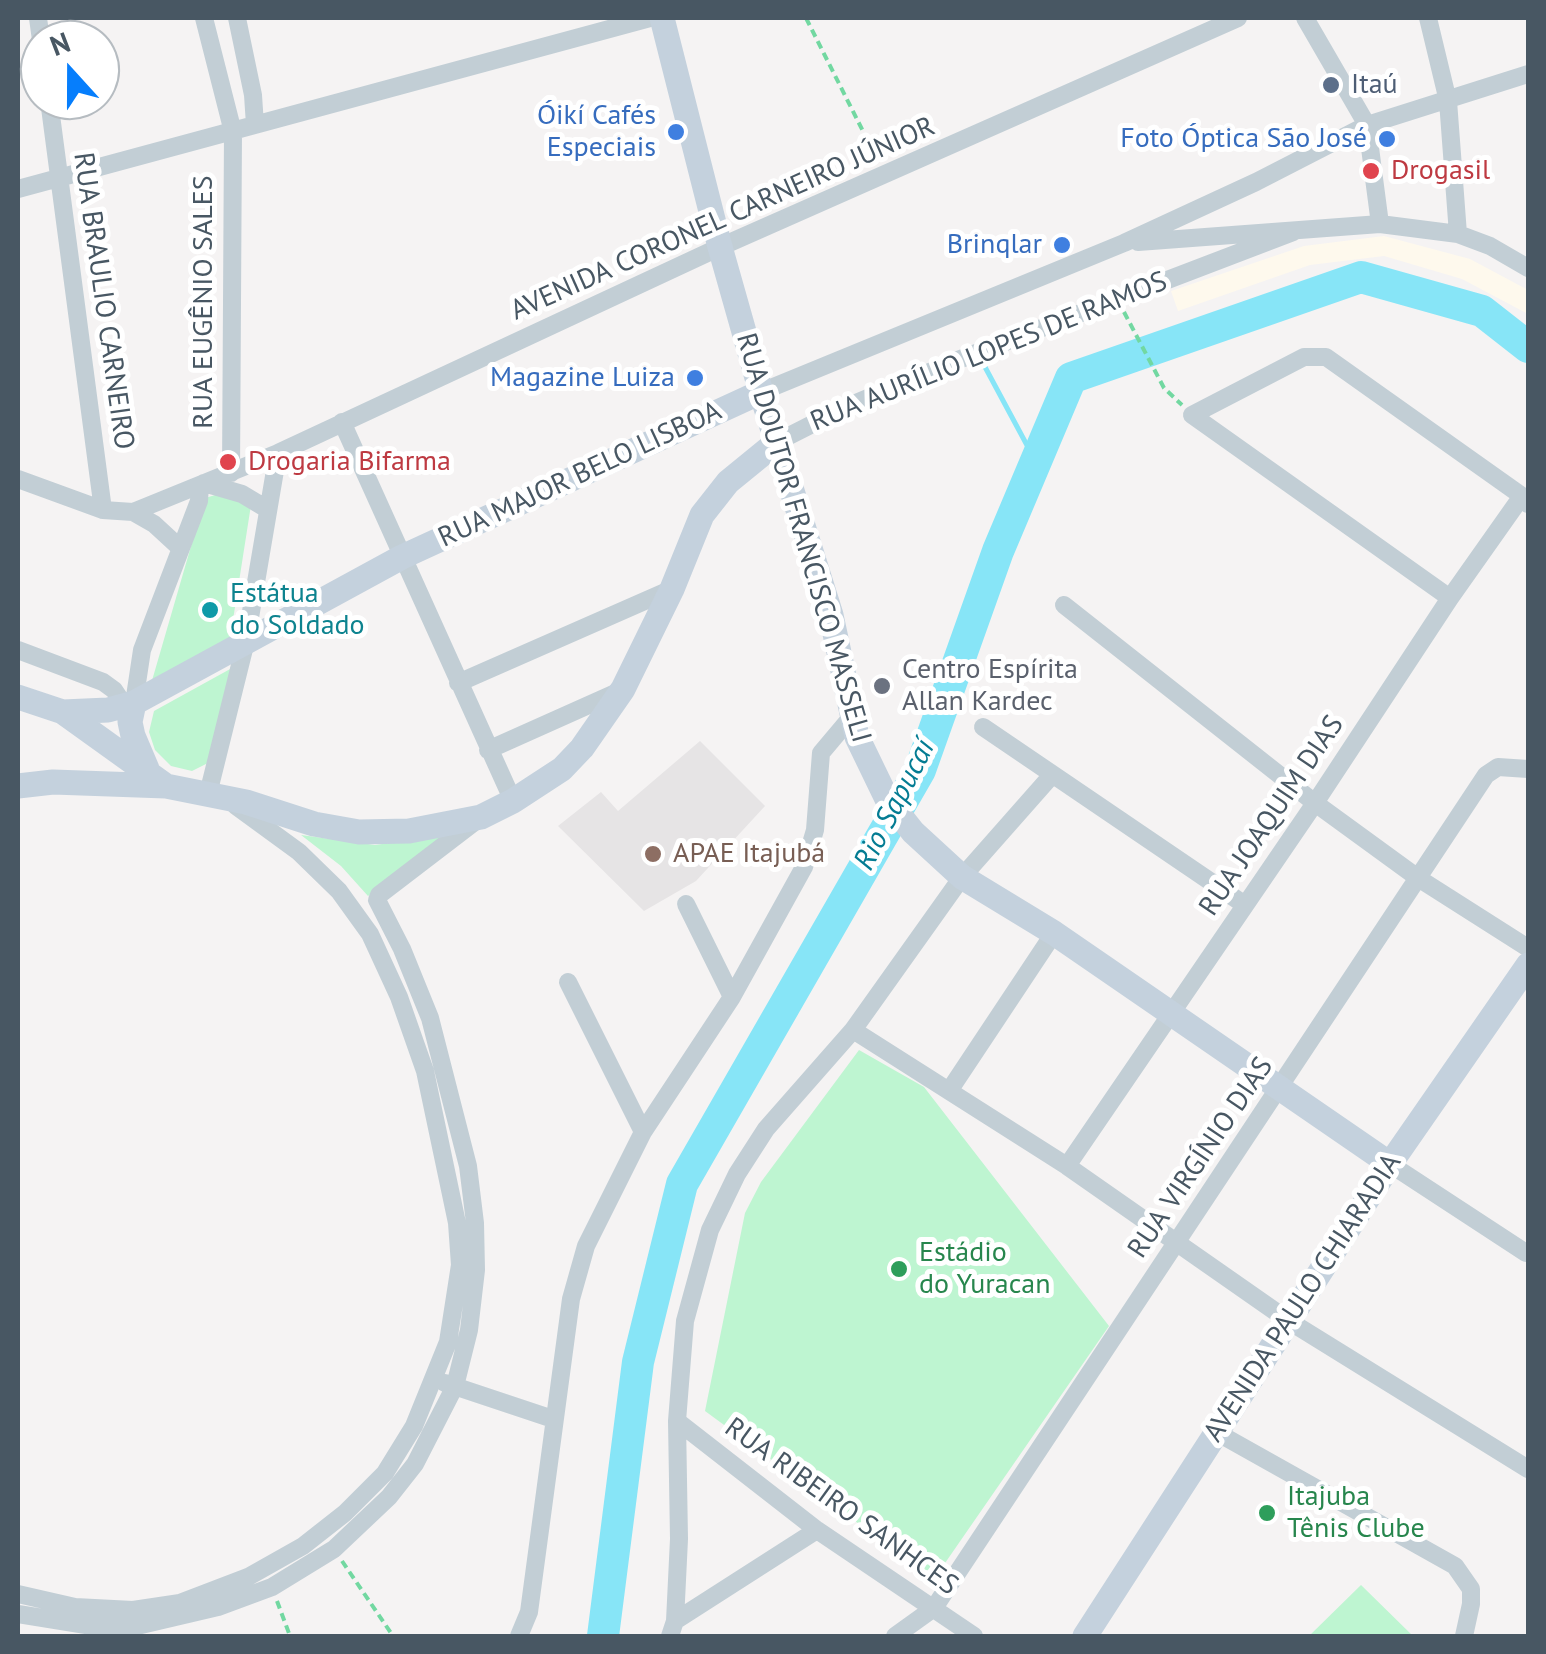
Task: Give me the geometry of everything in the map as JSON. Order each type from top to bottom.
[{"type":"main road","name":"RUA DOUTOR FRANCISCO MASSELI","points":[[662,18],[761,392],[831,615],[855,726],[888,799],[913,832],[953,869],[1054,933],[1390,1164]]},
{"type":"main road","name":"RUA MAJOR BELO LISBOA","points":[[129,704],[402,558],[761,392]]},
{"type":"main road","name":"RUA AURÍLIO LOPES DE RAMOS","points":[[18,786],[157,780],[314,824],[359,832],[409,832],[481,817],[562,769],[582,748],[623,689],[672,589],[702,515],[728,482],[777,442]]},
{"type":"main road","points":[[18,697],[63,712],[157,780]]},
{"type":"main road","points":[[63,712],[129,704],[132,736],[157,780]]},
{"type":"main road","name":"AVENIDA PAULO CHIARADIA","points":[[1085,1636],[1390,1164],[1528,964]]},
{"type":"street","name":"RUA EUGÊNIO SALES","points":[[204,18],[232,132],[231,473]]},
{"type":"street","points":[[236,18],[256,124]]},
{"type":"street","points":[[18,189],[650,18]]},
{"type":"street","name":"AVENIDA CORONEL CARNEIRO JÚNIOR","points":[[133,512],[278,453],[720,247],[1238,18]]},
{"type":"street","points":[[1305,18],[1367,125],[1380,224]]},
{"type":"street","points":[[1428,18],[1448,100],[1458,234]]},
{"type":"street","name":"RUA MAJOR BELO LISBOA","points":[[761,392],[1124,243],[1367,125],[1528,74]]},
{"type":"street","name":"RUA BRAULIO CARNEIRO","points":[[51,120],[103,510]]},
{"type":"street","points":[[1124,243],[1380,224],[1458,234],[1490,246],[1528,268]]},
{"type":"street","name":"RUA AURÍLIO LOPES DE RAMOS","points":[[777,442],[844,408],[958,360],[1293,232]]},
{"type":"street","points":[[1450,598],[1192,415],[1304,358],[1326,357],[1525,501]]},
{"type":"street","points":[[342,422],[513,801]]},
{"type":"street","points":[[18,1594],[75,1607],[133,1610],[180,1603],[248,1577],[317,1535],[385,1473],[414,1426],[448,1342],[460,1265],[457,1223],[424,1071],[398,998],[370,934],[339,891],[298,852],[216,795],[278,453]]},
{"type":"street","points":[[18,480],[103,510],[133,512],[154,524],[179,548]]},
{"type":"street","points":[[18,650],[103,682],[129,704],[142,650],[200,501],[202,484],[242,494],[267,509]]},
{"type":"street","name":"RUA JOAQUIM DIAS","points":[[1067,1166],[1450,598],[1525,501]]},
{"type":"street","points":[[458,683],[672,589]]},
{"type":"street","points":[[1064,605],[1315,803],[1418,878],[1528,948]]},
{"type":"street","points":[[488,750],[623,689]]},
{"type":"street","points":[[519,1636],[529,1612],[571,1299],[586,1246],[644,1132],[732,996],[804,868],[815,830],[821,753],[855,726]]},
{"type":"street","points":[[983,727],[1245,905]]},
{"type":"street","name":"RUA VIRGÍNIO DIAS","points":[[934,1608],[1486,774],[1498,768],[1528,769]]},
{"type":"street","points":[[672,1629],[679,1539],[676,1420],[685,1321],[710,1230],[737,1174],[766,1128],[853,1030],[953,869],[1052,775]]},
{"type":"street","points":[[18,1614],[86,1625],[137,1626],[202,1612],[272,1587],[334,1549],[389,1497],[415,1464],[456,1386],[469,1330],[476,1270],[475,1223],[468,1166],[430,1018],[402,949],[378,904],[379,895],[481,817]]},
{"type":"street","points":[[686,904],[732,996]]},
{"type":"street","points":[[950,1091],[1054,933]]},
{"type":"street","points":[[568,982],[644,1132]]},
{"type":"street","points":[[853,1030],[1067,1166],[1289,1321],[1528,1469]]},
{"type":"street","points":[[1390,1164],[1528,1255]]},
{"type":"street","points":[[435,1381],[553,1419]]},
{"type":"street","name":"RUA RIBEIRO SANHCES","points":[[676,1420],[818,1530],[974,1636]]},
{"type":"street","points":[[1216,1432],[1455,1566],[1471,1589],[1464,1636]]},
{"type":"street","points":[[672,1629],[818,1530]]},
{"type":"street","points":[[895,1636],[934,1608]]},
{"type":"path","points":[[806,18],[886,176]]},
{"type":"path","points":[[1124,312],[1164,388],[1192,415]]},
{"type":"path","points":[[334,1549],[393,1636]]},
{"type":"path","points":[[272,1587],[290,1636]]},
{"type":"shaded area","points":[[1384,236],[1470,259],[1528,290],[1528,314],[1462,279],[1384,256],[1310,265],[1178,311],[1171,291],[1304,246]]},
{"type":"shaded area","name":"APAE Itajubá","points":[[700,741],[765,806],[696,881],[644,911],[558,826],[601,792],[618,811]]},
{"type":"green space","points":[[229,491],[251,505],[230,639],[151,684],[205,498]]},
{"type":"green space","points":[[232,668],[210,762],[192,771],[171,766],[155,750],[149,732],[154,711]]},
{"type":"green space","points":[[301,835],[375,845],[445,835],[368,896],[341,866]]},
{"type":"green space","name":"Estádio do Yuracan","points":[[859,1050],[924,1087],[1109,1326],[934,1579],[705,1411],[745,1213],[761,1182]]},
{"type":"green space","points":[[1361,1585],[1413,1636],[1309,1636]]},
{"type":"waterway","name":"Rio Sapucaí","points":[[603,1636],[638,1362],[682,1184],[920,770],[998,551],[1071,378],[1361,277],[1482,311],[1528,347]]},
{"type":"waterway","points":[[985,367],[1036,462]]},
{"type":"place","name":"Itaú","points":[[1331,85]]},
{"type":"place","name":"Óikí Cafés Especiais","points":[[676,132]]},
{"type":"place","name":"Foto Óptica São José","points":[[1387,139]]},
{"type":"place","name":"Drogasil","points":[[1371,171]]},
{"type":"place","name":"Brinqlar","points":[[1062,245]]},
{"type":"place","name":"Magazine Luiza","points":[[695,378]]},
{"type":"place","name":"Drogaria Bifarma","points":[[228,462]]},
{"type":"place","name":"Estátua do Soldado","points":[[210,610]]},
{"type":"place","name":"Centro Espírita Allan Kardec","points":[[882,686]]},
{"type":"place","name":"APAE Itajubá","points":[[653,854]]},
{"type":"place","name":"Estádio do Yuracan","points":[[899,1269]]},
{"type":"place","name":"Itajuba Tênis Clube","points":[[1267,1513]]}]
